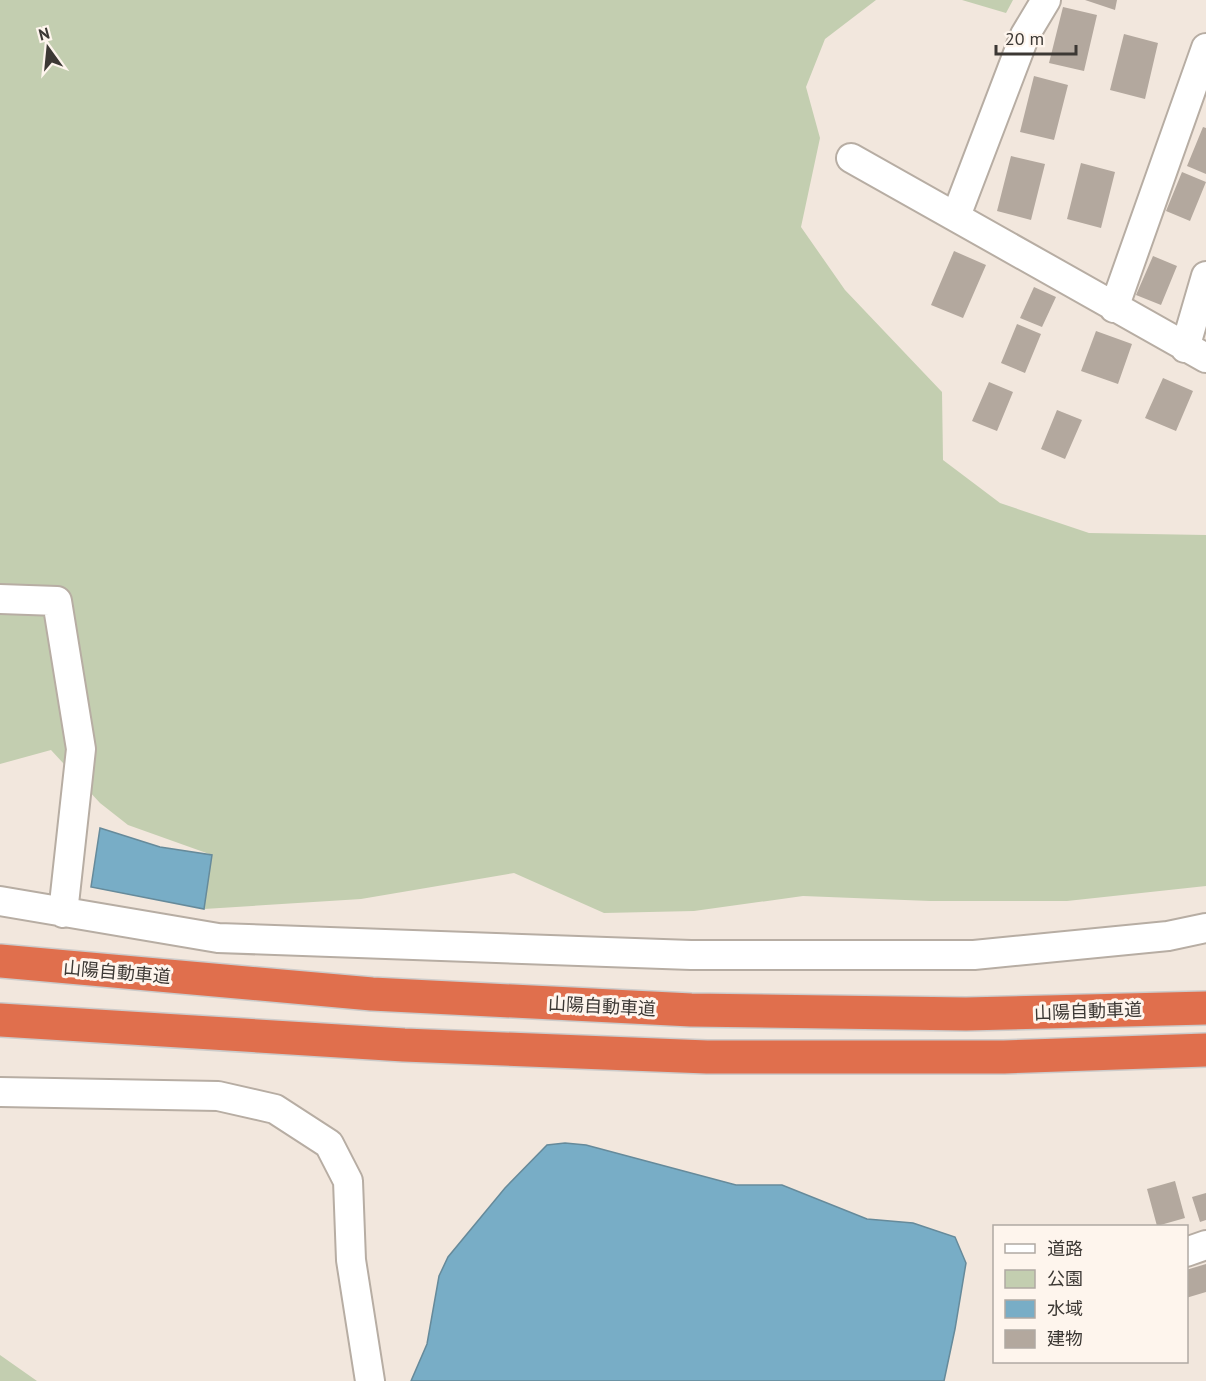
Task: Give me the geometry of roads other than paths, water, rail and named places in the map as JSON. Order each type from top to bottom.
[{"type":"highway","name":"山陽自動車道","points":[[0,961],[372,994],[691,1010],[966,1014],[1206,1008]]},
{"type":"highway","points":[[0,1020],[392,1044],[707,1057],[1004,1057],[1206,1050]]},
{"type":"street","points":[[956,216],[1025,35],[1046,0]]},
{"type":"street","points":[[1114,308],[1206,48]]},
{"type":"street","points":[[851,158],[1196,353],[1206,276]]},
{"type":"street","points":[[0,599],[57,601],[81,749],[63,913]]},
{"type":"street","points":[[0,901],[218,938],[691,955],[974,955],[1168,936],[1206,928]]},
{"type":"street","points":[[0,1092],[218,1096],[275,1109],[329,1144],[348,1181],[351,1260],[370,1381]]},
{"type":"street","points":[[1188,1251],[1206,1245]]},
{"type":"water","points":[[100,828],[160,847],[212,855],[204,909],[91,887]]},
{"type":"water","points":[[565,1143],[586,1145],[736,1185],[782,1185],[867,1219],[913,1223],[955,1237],[966,1263],[944,1381],[411,1381],[427,1344],[439,1276],[448,1257],[505,1188],[547,1145]]}]
